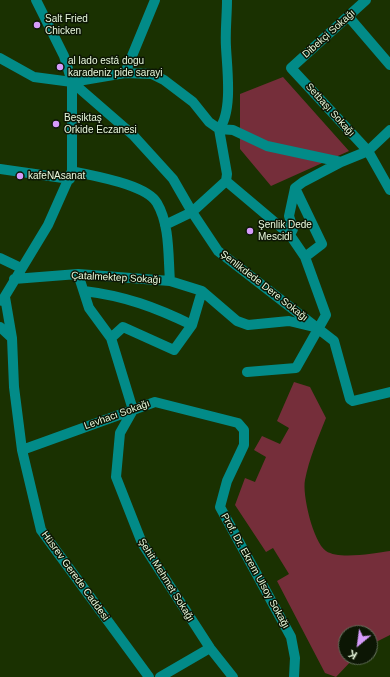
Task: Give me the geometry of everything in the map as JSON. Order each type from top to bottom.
[{"type":"street","points":[[2,300],[48,225],[71,175],[72,82],[64,56],[36,0]]},
{"type":"street","points":[[126,72],[155,0]]},
{"type":"street","points":[[218,129],[224,122],[229,77],[226,47],[227,0]]},
{"type":"street","name":"Dibekçi Sokağı","points":[[291,68],[348,16],[360,2]]},
{"type":"street","points":[[348,16],[390,65]]},
{"type":"street","points":[[0,58],[34,77],[72,82],[126,72],[152,74],[164,80],[193,102],[209,122],[218,129],[233,130],[268,146],[340,162]]},
{"type":"street","name":"Setbaşı Sokağı","points":[[291,68],[368,151],[390,190]]},
{"type":"street","name":"Şenlikdede Dere Sokağı","points":[[72,82],[133,135],[173,179],[192,212],[218,251],[334,341],[348,395],[353,401],[390,392]]},
{"type":"street","points":[[165,225],[192,212],[226,181],[227,174],[218,129]]},
{"type":"street","points":[[290,235],[293,229],[289,216],[295,188],[340,162],[368,151],[390,130]]},
{"type":"street","points":[[0,169],[71,175],[128,186],[145,193],[156,202],[165,225],[170,281]]},
{"type":"street","points":[[226,181],[290,235],[305,257],[326,315],[296,368],[247,372]]},
{"type":"street","points":[[295,188],[322,244],[305,257]]},
{"type":"street","points":[[0,258],[21,268]]},
{"type":"street","points":[[78,274],[89,308],[111,338],[133,410]]},
{"type":"street","name":"Çatalmektep Sokağı","points":[[14,279],[78,274],[170,281],[202,291]]},
{"type":"street","points":[[84,290],[115,295],[150,306],[192,325]]},
{"type":"street","points":[[111,338],[122,326],[174,350],[192,325],[202,291],[237,321],[248,326],[289,321],[318,328]]},
{"type":"street","name":"Hüsrev Gerede Caddesi","points":[[2,300],[12,338],[14,388],[22,450],[41,530],[149,677]]},
{"type":"street","points":[[0,327],[12,338]]},
{"type":"street","name":"Levhacı Sokağı","points":[[22,450],[155,402],[238,423]]},
{"type":"street","name":"Şehit Mehmet Sokağı","points":[[133,410],[120,433],[116,477],[142,543],[210,648],[233,677]]},
{"type":"street","name":"Prof. Dr. Ekrem Ulsoy Sokağı","points":[[238,423],[244,430],[244,445],[227,481],[220,507],[291,637],[295,658],[294,677]]},
{"type":"street","points":[[160,677],[210,648]]},
{"type":"shaded area","points":[[283,77],[349,151],[271,186],[240,149],[240,94]]},
{"type":"shaded area","points":[[294,382],[310,387],[326,418],[311,456],[305,480],[305,496],[307,506],[313,528],[321,546],[332,554],[339,555],[357,555],[390,551],[390,635],[378,641],[378,625],[338,625],[338,665],[347,665],[336,677],[325,673],[277,581],[289,574],[273,548],[266,552],[235,505],[245,478],[255,482],[266,457],[254,450],[262,436],[280,444],[289,428],[277,421]]},
{"type":"place","name":"Salt Fried Chicken","points":[[37,25]]},
{"type":"place","name":"al lado está dogu karadeniz pide sarayi","points":[[60,67]]},
{"type":"place","name":"Beşiktaş Orkide Eczanesi","points":[[56,124]]},
{"type":"place","name":"kafeNAsanat","points":[[20,176]]},
{"type":"place","name":"Şenlik Dede Mescidi","points":[[250,231]]}]
